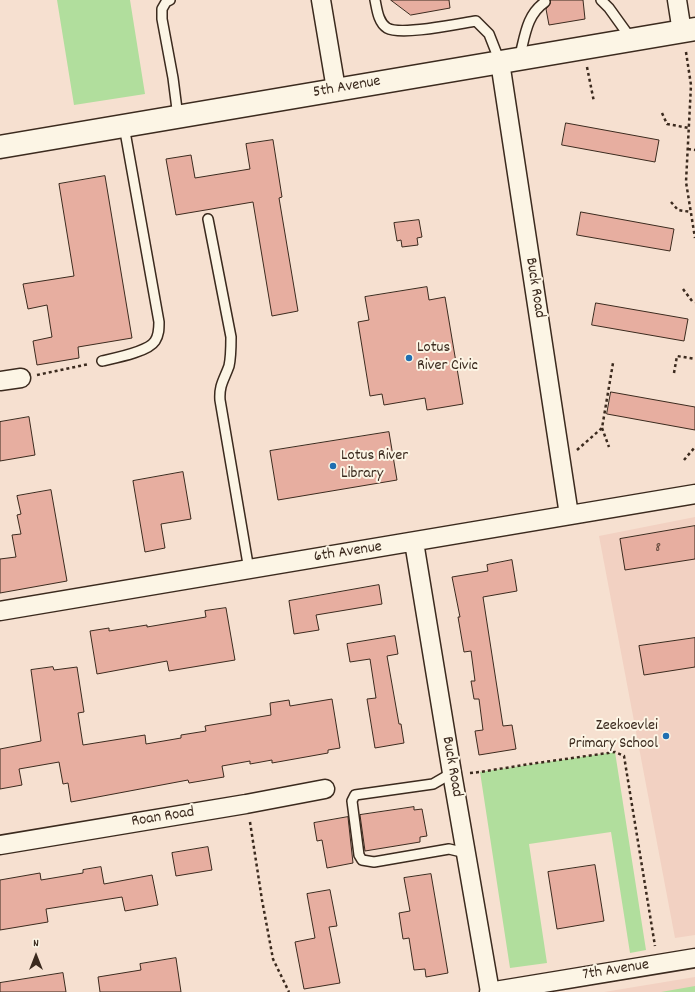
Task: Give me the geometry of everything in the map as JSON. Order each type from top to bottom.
[{"type":"main road","name":"5th Avenue","points":[[0,147],[689,30]]},
{"type":"street","points":[[321,0],[336,90]]},
{"type":"street","points":[[677,0],[689,30]]},
{"type":"street","name":"Buck Road","points":[[509,60],[569,515]]},
{"type":"street","points":[[0,381],[21,378]]},
{"type":"street","name":"6th Avenue","points":[[0,611],[695,494]]},
{"type":"street","name":"Buck Road","points":[[414,542],[490,992]]},
{"type":"street","name":"Roan Road","points":[[0,845],[246,804],[325,789]]},
{"type":"street","name":"7th Avenue","points":[[490,992],[695,958]]},
{"type":"lane","points":[[170,0],[166,2],[162,9],[162,19],[173,78],[178,117]]},
{"type":"lane","points":[[375,0],[380,19],[387,28],[404,32],[476,21],[489,34],[509,60],[528,24],[532,13],[537,7],[545,2]]},
{"type":"lane","points":[[601,0],[609,8],[632,40]]},
{"type":"lane","points":[[102,361],[145,349],[155,343],[159,334],[159,322],[124,126]]},
{"type":"lane","points":[[208,219],[230,337],[231,353],[229,366],[220,389],[220,400],[249,570]]},
{"type":"lane","points":[[452,773],[433,784],[355,795],[352,801],[359,855],[362,860],[374,862],[449,850],[466,853]]},
{"type":"path","points":[[583,48],[594,102]]},
{"type":"path","points":[[687,60],[691,85],[686,182],[695,237]]},
{"type":"path","points":[[689,72],[695,71]]},
{"type":"path","points":[[662,113],[667,124],[689,128]]},
{"type":"path","points":[[688,149],[695,150]]},
{"type":"path","points":[[671,202],[678,210],[691,212]]},
{"type":"path","points":[[683,289],[692,301],[695,302]]},
{"type":"path","points":[[674,373],[677,356],[695,359]]},
{"type":"path","points":[[21,378],[102,361]]},
{"type":"path","points":[[609,447],[602,428],[613,362]]},
{"type":"path","points":[[575,452],[602,428]]},
{"type":"path","points":[[684,460],[695,447]]},
{"type":"path","points":[[452,773],[480,772],[615,752],[624,756],[658,964]]},
{"type":"path","points":[[246,804],[273,959],[289,992]]},
{"type":"shaded area","name":"Zeekoevlei Primary School","points":[[695,517],[695,935],[675,938],[599,536]]},
{"type":"shaded area","points":[[695,977],[695,992],[604,992]]},
{"type":"green space","points":[[57,0],[130,0],[145,94],[74,105]]},
{"type":"green space","points":[[615,752],[646,950],[630,953],[611,832],[529,844],[547,963],[510,968],[480,772]]},
{"type":"green space","points":[[695,986],[695,992],[661,992]]},
{"type":"building","points":[[391,0],[449,0],[450,8],[411,15]]},
{"type":"building","points":[[551,0],[583,0],[585,19],[549,25],[546,9]]},
{"type":"building","points":[[566,123],[659,140],[655,162],[562,145]]},
{"type":"building","points":[[273,140],[282,197],[279,198],[298,311],[272,316],[253,202],[176,215],[166,159],[191,155],[195,178],[250,169],[246,144]]},
{"type":"building","points":[[105,176],[132,338],[78,347],[79,358],[37,365],[33,341],[52,337],[47,305],[28,309],[23,284],[74,276],[59,184]]},
{"type":"building","points":[[581,212],[674,229],[670,251],[577,235]]},
{"type":"building","points":[[419,220],[422,237],[417,238],[418,245],[402,247],[401,240],[397,241],[394,223]]},
{"type":"building","name":"Lotus River Civic","points":[[427,287],[429,300],[445,297],[463,404],[427,410],[425,398],[384,405],[382,394],[370,396],[358,322],[369,320],[365,297]]},
{"type":"building","points":[[596,303],[688,319],[684,341],[592,325]]},
{"type":"building","points":[[611,392],[695,407],[695,430],[607,414]]},
{"type":"building","points":[[29,417],[35,455],[0,461],[0,422]]},
{"type":"building","name":"Lotus River Library","points":[[389,432],[397,480],[278,500],[270,451]]},
{"type":"building","points":[[183,472],[191,519],[161,524],[165,548],[145,552],[133,481]]},
{"type":"building","points":[[51,490],[67,581],[0,593],[0,559],[16,557],[12,535],[21,534],[17,515],[21,514],[17,496]]},
{"type":"building","points":[[695,526],[695,559],[625,570],[620,539]]},
{"type":"building","points":[[512,560],[517,591],[483,597],[503,726],[512,725],[516,749],[479,755],[475,731],[483,730],[479,699],[474,699],[471,681],[475,681],[471,651],[464,652],[458,617],[460,617],[452,577],[488,571],[487,565]]},
{"type":"building","points":[[379,585],[382,604],[316,615],[319,630],[294,634],[289,601]]},
{"type":"building","points":[[226,608],[235,660],[169,671],[167,661],[97,674],[90,631],[109,628],[109,631],[147,625],[147,627],[206,617],[205,611]]},
{"type":"building","points":[[395,636],[398,654],[387,656],[399,724],[401,724],[404,743],[375,748],[367,699],[376,698],[370,659],[350,662],[347,644]]},
{"type":"building","points":[[695,638],[695,667],[644,675],[639,646]]},
{"type":"building","points":[[53,667],[54,670],[77,667],[84,712],[78,713],[83,745],[145,735],[146,744],[181,738],[181,735],[206,731],[205,726],[271,715],[270,703],[289,700],[290,706],[332,699],[340,748],[328,750],[328,753],[272,763],[272,760],[250,764],[250,761],[222,766],[224,777],[189,783],[188,780],[71,802],[68,783],[63,784],[59,762],[19,769],[22,785],[0,789],[0,749],[41,741],[31,670]]},
{"type":"building","points":[[414,807],[414,810],[422,809],[427,836],[420,837],[420,842],[365,851],[360,815]]},
{"type":"building","points":[[348,817],[353,863],[327,868],[322,840],[317,841],[314,823]]},
{"type":"building","points":[[208,847],[212,870],[176,876],[172,853]]},
{"type":"building","points":[[595,865],[604,921],[557,929],[548,872]]},
{"type":"building","points":[[101,867],[104,884],[152,875],[158,905],[125,911],[122,897],[46,909],[48,922],[0,930],[0,880],[40,873],[41,880],[83,873],[83,870]]},
{"type":"building","points":[[431,874],[448,973],[426,977],[425,969],[414,970],[409,938],[403,939],[399,913],[410,911],[404,878]]},
{"type":"building","points":[[330,890],[337,926],[329,927],[340,983],[304,989],[295,942],[315,938],[307,894]]},
{"type":"building","points":[[176,958],[181,992],[100,992],[98,977],[141,970],[140,964]]},
{"type":"building","points":[[63,973],[66,992],[0,992],[0,983]]},
{"type":"place","name":"Lotus River Civic","points":[[409,358]]},
{"type":"place","name":"Lotus River Library","points":[[333,466]]},
{"type":"place","name":"Zeekoevlei Primary School","points":[[666,736]]}]
